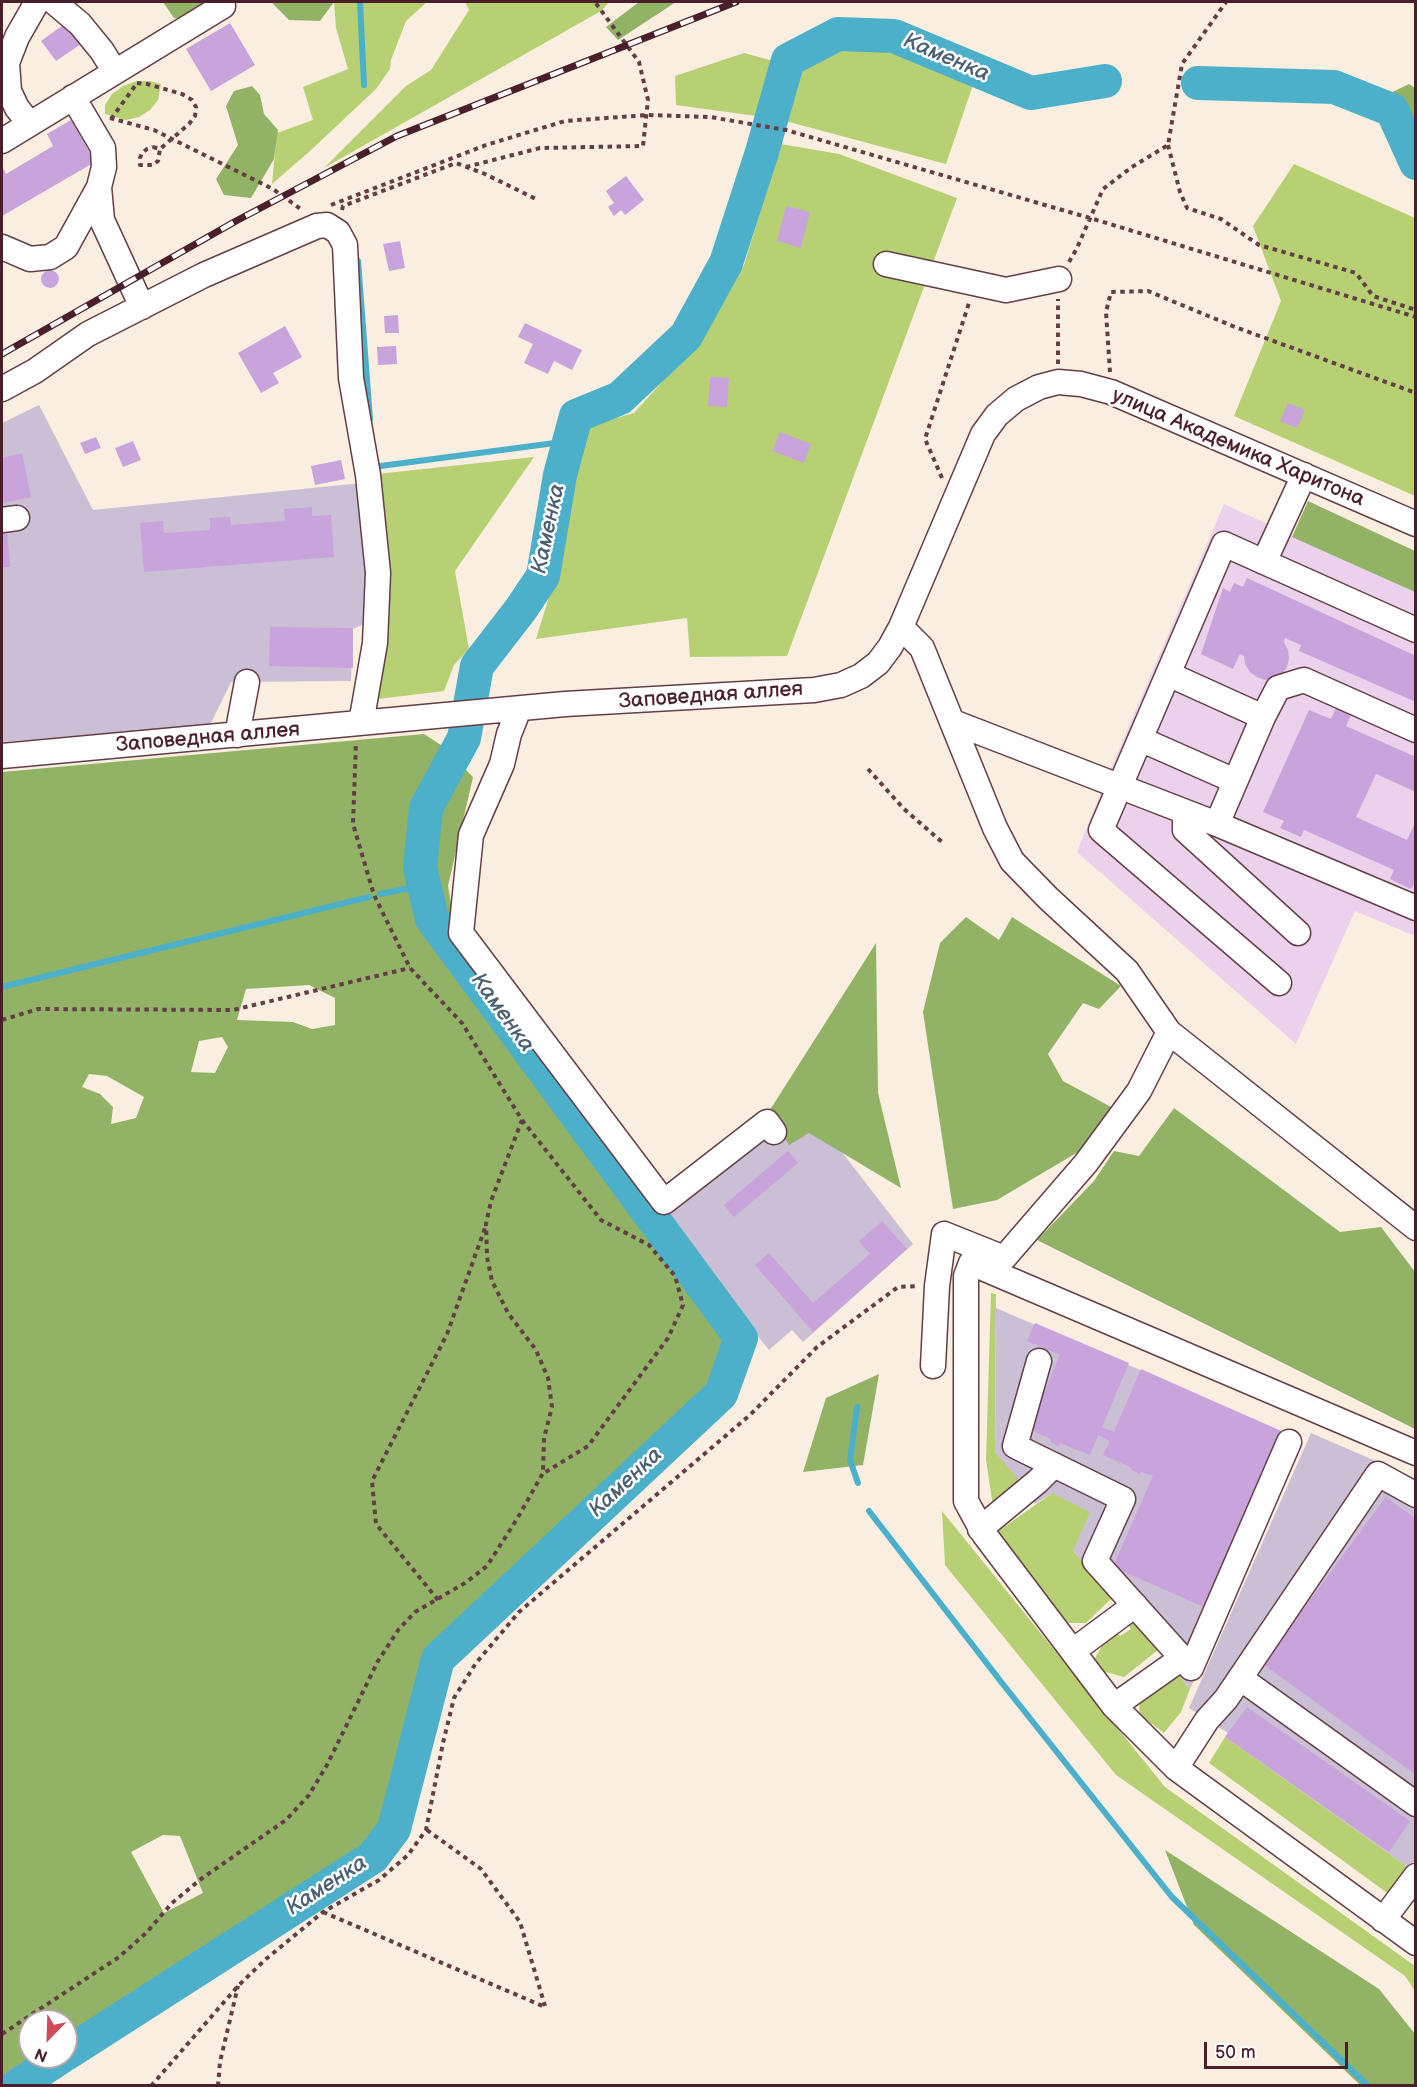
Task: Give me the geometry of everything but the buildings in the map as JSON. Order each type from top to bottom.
[{"type":"street","points":[[30,123],[17,108],[9,91],[7,63],[17,37],[37,2]]},
{"type":"street","points":[[54,2],[80,24],[125,74]]},
{"type":"street","points":[[2,141],[77,95],[125,74],[223,6]]},
{"type":"street","points":[[2,247],[30,259],[50,256],[66,247],[99,187],[104,167],[103,148],[77,95]]},
{"type":"street","points":[[99,187],[102,220],[142,307]]},
{"type":"street","points":[[2,389],[35,371],[88,334],[204,275],[328,221],[345,245],[351,378],[368,475],[378,573],[375,643],[359,723]]},
{"type":"street","points":[[886,264],[1006,290],[1059,279]]},
{"type":"street","name":"Заповедная аллея","points":[[2,756],[494,711],[814,690],[841,685],[861,676],[878,663],[890,647],[901,627],[983,434],[997,416],[1016,399],[1039,387],[1058,382]]},
{"type":"street","name":"улица Академика Харитона","points":[[1058,382],[1081,384],[1111,392],[1416,524]]},
{"type":"street","points":[[1264,562],[1304,475]]},
{"type":"street","points":[[1279,983],[1101,830],[1224,544],[1416,630]]},
{"type":"street","points":[[901,627],[922,648],[995,828],[1012,861],[1047,898],[1127,971],[1169,1032],[1416,1228]]},
{"type":"street","points":[[1168,674],[1263,717]]},
{"type":"street","points":[[1217,824],[1263,717],[1278,688],[1304,680],[1416,730]]},
{"type":"street","points":[[237,735],[232,703],[247,681]]},
{"type":"street","points":[[519,709],[509,734],[502,764],[471,835],[461,933],[664,1202],[766,1122],[774,1132]]},
{"type":"street","points":[[953,722],[1217,824],[1416,908]]},
{"type":"street","points":[[1140,739],[1235,781]]},
{"type":"street","points":[[1185,812],[1185,830],[1298,933]]},
{"type":"street","points":[[933,1366],[937,1286],[944,1234],[1004,1258],[1086,1163],[1139,1091],[1169,1032]]},
{"type":"street","points":[[1416,1453],[971,1263],[966,1276],[965,1480],[966,1501],[980,1529],[1114,1706],[1176,1768],[1416,1943]]},
{"type":"street","points":[[1039,1361],[1015,1446],[1123,1499],[1095,1561],[1191,1668],[1289,1442]]},
{"type":"street","points":[[980,1529],[1054,1465]]},
{"type":"street","points":[[1176,1768],[1207,1720],[1226,1699],[1377,1474],[1416,1495]]},
{"type":"street","points":[[1073,1651],[1135,1605]]},
{"type":"street","points":[[1114,1706],[1182,1658]]},
{"type":"street","points":[[1240,1678],[1416,1804]]},
{"type":"street","points":[[1383,1920],[1416,1876]]},
{"type":"path","points":[[466,167],[540,148],[643,146],[648,100],[639,62],[596,2]]},
{"type":"path","points":[[1226,2],[1182,64],[1168,145],[1180,192],[1187,208],[1221,219],[1259,245],[1356,273],[1373,296],[1416,310]]},
{"type":"path","points":[[111,119],[125,74],[168,88],[192,100],[196,107],[195,116],[189,124],[159,149]]},
{"type":"path","points":[[77,95],[101,115],[144,127],[171,139],[273,189],[307,215],[328,221],[486,145],[565,121],[648,115],[710,117],[786,130],[1090,218],[1416,317]]},
{"type":"path","points":[[1058,382],[1059,279],[1077,248],[1103,189],[1132,166],[1168,145]]},
{"type":"path","points":[[147,148],[159,149],[160,155],[153,165],[140,165],[140,158],[147,148]]},
{"type":"path","points":[[328,221],[343,206],[456,164],[536,199]]},
{"type":"path","points":[[952,503],[925,439],[976,284]]},
{"type":"path","points":[[1111,392],[1106,312],[1111,292],[1148,291],[1236,327],[1416,393]]},
{"type":"path","points":[[359,723],[353,824],[374,895],[411,968],[462,1023],[522,1120],[601,1220],[649,1245],[675,1276],[682,1305],[668,1338],[588,1446],[543,1473]]},
{"type":"path","points":[[868,770],[904,810],[942,842]]},
{"type":"path","points":[[2,1020],[38,1009],[233,1010],[411,968]]},
{"type":"path","points":[[438,1600],[376,1524],[372,1481],[447,1334],[486,1224],[491,1201],[522,1120]]},
{"type":"path","points":[[2,2034],[119,1958],[147,1932],[172,1903],[201,1879],[286,1820],[309,1795],[327,1765],[378,1661],[399,1629],[415,1612],[465,1583],[487,1566],[518,1519],[543,1473],[544,1438],[552,1407],[548,1377],[536,1350],[508,1313],[492,1281],[487,1257],[486,1224]]},
{"type":"path","points":[[151,2085],[238,1986],[266,1959],[323,1912],[379,1880],[408,1855],[426,1830],[454,1698],[476,1663],[519,1612],[750,1415],[817,1347],[898,1287]]},
{"type":"path","points":[[323,1912],[546,2007],[520,1922],[481,1869],[426,1830]]},
{"type":"path","points":[[218,2085],[220,2062],[238,1986]]},
{"type":"shaded area","points":[[39,405],[93,510],[362,483],[369,575],[366,623],[353,629],[351,681],[231,682],[210,725],[2,742],[2,423]]},
{"type":"shaded area","points":[[1224,504],[1415,592],[1415,936],[1355,911],[1296,1044],[1077,852]]},
{"type":"shaded area","points":[[807,1107],[913,1244],[803,1342],[792,1330],[769,1350],[661,1216]]},
{"type":"shaded area","points":[[996,1308],[1298,1438],[1190,1689],[1114,1596],[1073,1551],[1052,1493],[1035,1504],[995,1452]]},
{"type":"shaded area","points":[[1311,1433],[1415,1478],[1416,1859],[1409,1868],[1225,1737],[1228,1733],[1189,1708]]},
{"type":"green space","points":[[163,2],[206,2],[206,6],[195,18],[174,18]]},
{"type":"green space","points":[[271,2],[334,2],[320,21],[289,20]]},
{"type":"green space","points":[[334,2],[427,2],[406,21],[391,60],[390,69],[376,89],[272,184],[277,133],[313,120],[303,87],[348,69],[336,28]]},
{"type":"green space","points":[[465,2],[609,2],[601,11],[324,168],[406,86],[431,70],[469,10]]},
{"type":"green space","points":[[639,2],[676,2],[618,40],[606,27]]},
{"type":"green space","points":[[834,40],[891,42],[940,61],[973,85],[946,164],[778,119],[676,105],[675,76],[744,53],[789,65]]},
{"type":"green space","points":[[137,81],[161,84],[158,100],[150,110],[139,117],[126,120],[105,114],[105,105],[112,94],[123,86]]},
{"type":"green space","points":[[1409,84],[1415,88],[1415,179],[1378,99]]},
{"type":"green space","points":[[252,86],[260,95],[264,114],[278,130],[274,159],[251,198],[224,195],[216,179],[238,145],[226,106],[234,91]]},
{"type":"green space","points":[[781,144],[839,154],[957,198],[787,656],[690,657],[687,618],[536,639],[553,584],[573,474],[588,426],[634,413],[694,346],[744,265]]},
{"type":"green space","points":[[1294,164],[1415,218],[1415,496],[1234,416],[1281,301],[1253,226]]},
{"type":"green space","points":[[534,457],[455,571],[469,649],[454,665],[444,691],[378,699],[379,665],[368,475]]},
{"type":"green space","points":[[1308,501],[1415,551],[1415,592],[1292,537]]},
{"type":"green space","points":[[424,734],[441,745],[473,777],[448,886],[456,934],[741,1332],[712,1385],[428,1652],[376,1844],[78,2033],[78,2009],[18,2009],[18,2069],[22,2069],[2,2082],[2,772]],"holes":[[[309,985],[335,998],[335,1025],[312,1029],[293,1022],[237,1020],[246,989]],[[222,1037],[228,1047],[215,1073],[191,1072],[199,1041]],[[89,1074],[107,1076],[144,1097],[136,1118],[111,1124],[113,1107],[100,1094],[82,1087]],[[163,1835],[180,1836],[203,1893],[164,1913],[131,1852]]]},
{"type":"green space","points":[[966,917],[999,940],[1012,917],[1121,986],[1099,1009],[1083,1003],[1048,1054],[1063,1081],[1113,1108],[1078,1152],[997,1200],[953,1209],[923,1012],[940,943]]},
{"type":"green space","points":[[876,943],[878,1093],[901,1188],[809,1133],[789,1145],[768,1113]]},
{"type":"green space","points":[[1174,1108],[1340,1232],[1381,1227],[1415,1272],[1415,1429],[1037,1240],[1094,1181],[1114,1151],[1139,1156]]},
{"type":"green space","points":[[991,1293],[996,1294],[995,1452],[1023,1485],[994,1513],[986,1460]]},
{"type":"green space","points":[[879,1374],[863,1465],[803,1472],[826,1398]]},
{"type":"green space","points":[[1052,1493],[1090,1512],[1073,1551],[1114,1596],[1086,1623],[1067,1623],[993,1535]]},
{"type":"green space","points":[[942,1511],[1165,1787],[1415,1966],[1415,1991],[1405,1976],[1116,1775],[945,1565]]},
{"type":"green space","points":[[1132,1619],[1158,1650],[1124,1677],[1102,1671],[1095,1658],[1103,1644],[1116,1631],[1120,1636],[1131,1629],[1127,1623]]},
{"type":"green space","points":[[1176,1672],[1190,1689],[1181,1712],[1164,1733],[1139,1714],[1140,1699]]},
{"type":"green space","points":[[1225,1737],[1409,1868],[1390,1895],[1209,1763]]},
{"type":"green space","points":[[1165,1850],[1379,1989],[1415,2034],[1415,2085],[1360,2085],[1194,1925]]},
{"type":"waterway","points":[[360,2],[364,85]]},
{"type":"waterway","name":"Каменка","points":[[78,2046],[373,1857],[394,1829],[438,1659],[721,1394],[741,1338],[432,919],[420,868],[426,808],[464,738],[477,666],[543,576],[560,475],[576,416],[620,398],[686,336],[726,263],[762,152],[788,60],[838,34],[894,36],[1031,93],[1105,81]]},
{"type":"waterway","name":"Каменка","points":[[1198,83],[1334,87],[1392,110],[1416,163]]},
{"type":"waterway","points":[[358,261],[370,419]]},
{"type":"waterway","points":[[373,465],[373,467],[570,441]]},
{"type":"waterway","points":[[380,894],[425,885]]},
{"type":"waterway","points":[[2,987],[369,897]]},
{"type":"waterway","points":[[857,1407],[850,1460],[858,1483]]},
{"type":"waterway","points":[[869,1511],[1172,1897],[1368,2086]]},
{"type":"waterway","name":"Каменка","points":[[17,2086],[43,2069]]},
{"type":"railway","points":[[2,354],[236,221],[397,136],[736,2]]}]
